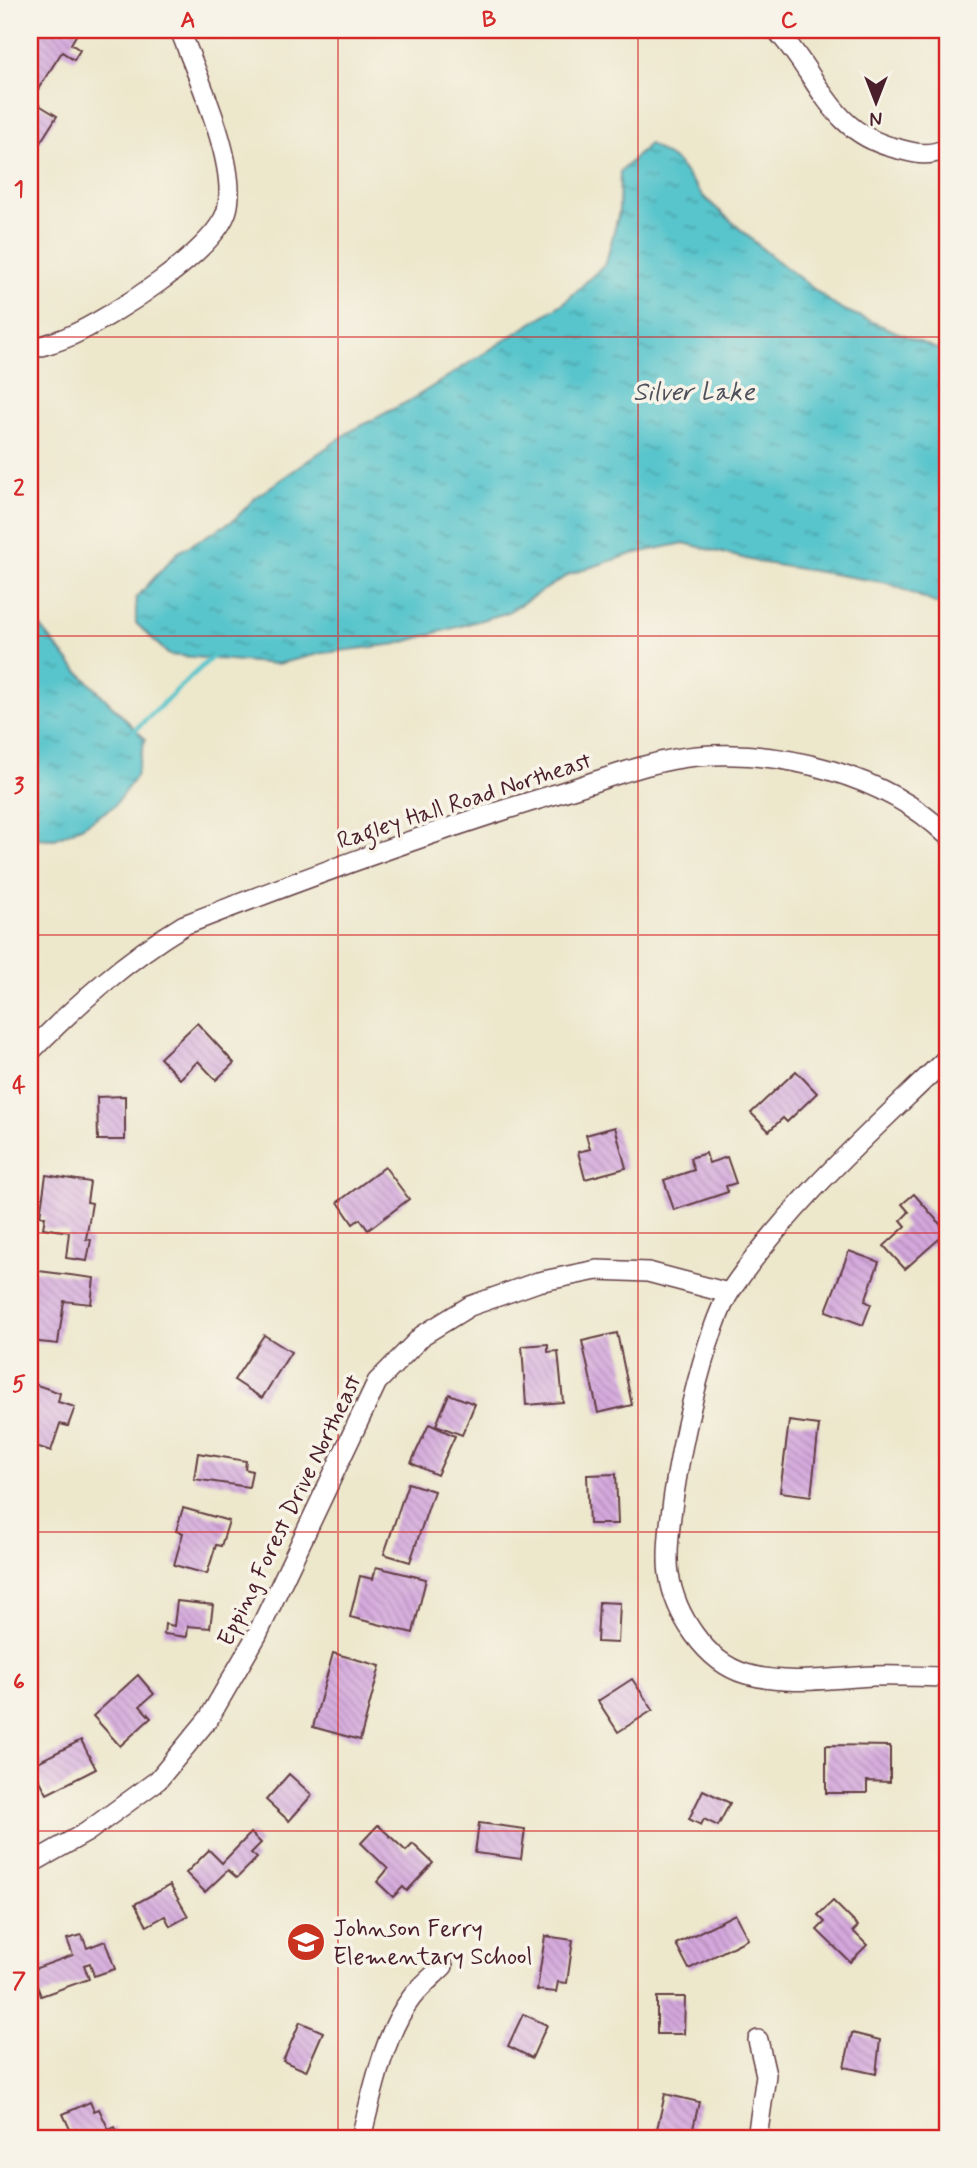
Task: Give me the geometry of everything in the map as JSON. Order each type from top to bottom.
[{"type":"street","points":[[30,350],[71,336],[129,303],[191,257],[218,227],[227,210],[226,164],[180,30]]},
{"type":"street","points":[[776,30],[787,41],[814,86],[852,130],[878,144],[928,156],[947,149]]},
{"type":"street","name":"Ragley Hall Road Northeast","points":[[30,1052],[69,1012],[142,950],[184,925],[298,880],[474,818],[636,770],[696,756],[764,758],[831,771],[872,783],[904,801],[947,835]]},
{"type":"street","points":[[947,1058],[832,1166],[728,1293],[705,1358],[686,1431],[670,1526],[669,1574],[691,1631],[710,1653],[744,1674],[783,1681],[877,1676],[947,1677]]},
{"type":"street","name":"Epping Forest Drive Northeast","points":[[30,1864],[87,1832],[158,1780],[209,1718],[257,1635],[377,1382],[423,1335],[470,1306],[538,1282],[597,1270],[648,1272],[728,1293]]},
{"type":"street","points":[[361,2138],[378,2072],[401,2016],[412,1997],[443,1966]]},
{"type":"street","points":[[757,2138],[766,2075],[758,2040]]},
{"type":"water","name":"Silver Lake","points":[[649,144],[677,162],[704,197],[766,252],[837,307],[939,350],[947,350],[947,608],[888,583],[758,562],[684,543],[632,554],[570,574],[506,613],[397,644],[323,653],[277,664],[169,655],[136,623],[136,598],[177,553],[234,520],[256,497],[349,432],[411,400],[565,302],[606,263],[619,212],[620,172]]},
{"type":"water","points":[[30,614],[71,664],[145,739],[136,776],[114,806],[83,826],[55,839],[30,838]]},
{"type":"building","points":[[30,30],[75,30],[78,32],[71,44],[80,50],[74,60],[62,52],[31,100],[57,116],[38,146],[30,141]]},
{"type":"building","points":[[197,1023],[234,1063],[216,1080],[198,1061],[180,1079],[160,1058]]},
{"type":"building","points":[[796,1071],[817,1093],[787,1122],[783,1118],[769,1131],[751,1113]]},
{"type":"building","points":[[125,1096],[125,1140],[98,1140],[97,1097]]},
{"type":"building","points":[[615,1127],[626,1168],[585,1179],[578,1152],[590,1149],[586,1135]]},
{"type":"building","points":[[706,1153],[709,1163],[727,1157],[736,1183],[726,1186],[728,1192],[674,1210],[664,1180],[694,1170],[690,1158]]},
{"type":"building","points":[[385,1167],[409,1199],[368,1230],[360,1219],[353,1224],[338,1202]]},
{"type":"building","points":[[46,1175],[90,1182],[87,1202],[92,1203],[86,1239],[91,1240],[87,1261],[66,1258],[69,1232],[43,1228],[45,1217],[40,1216]]},
{"type":"building","points":[[914,1194],[947,1232],[905,1269],[884,1246],[906,1226],[901,1220],[909,1212],[902,1204]]},
{"type":"building","points":[[849,1251],[879,1262],[865,1301],[871,1304],[863,1325],[826,1311]]},
{"type":"building","points":[[31,1270],[94,1278],[91,1304],[64,1301],[58,1344],[30,1341]]},
{"type":"building","points":[[617,1333],[632,1405],[598,1413],[582,1341]]},
{"type":"building","points":[[264,1335],[291,1352],[262,1398],[234,1380]]},
{"type":"building","points":[[548,1344],[548,1352],[558,1351],[563,1402],[526,1405],[522,1346]]},
{"type":"building","points":[[34,1384],[60,1393],[58,1402],[75,1407],[68,1426],[60,1424],[51,1451],[30,1444],[30,1396]]},
{"type":"building","points":[[449,1394],[475,1404],[462,1435],[436,1425]]},
{"type":"building","points":[[789,1421],[819,1425],[811,1496],[780,1492]]},
{"type":"building","points":[[429,1424],[455,1436],[437,1475],[411,1463]]},
{"type":"building","points":[[198,1453],[246,1461],[245,1469],[252,1471],[249,1487],[194,1479]]},
{"type":"building","points":[[616,1474],[618,1524],[589,1524],[587,1475]]},
{"type":"building","points":[[408,1483],[434,1491],[410,1562],[384,1554]]},
{"type":"building","points":[[183,1508],[229,1521],[221,1546],[216,1545],[207,1574],[174,1565],[183,1533],[176,1531]]},
{"type":"building","points":[[376,1567],[426,1579],[413,1633],[350,1617],[360,1576],[373,1579]]},
{"type":"building","points":[[941,1581],[947,1581],[947,1624],[945,1624]]},
{"type":"building","points":[[177,1601],[213,1605],[210,1628],[188,1626],[187,1637],[164,1634],[165,1624],[174,1626]]},
{"type":"building","points":[[599,1602],[620,1603],[618,1643],[597,1642]]},
{"type":"building","points":[[333,1653],[380,1666],[360,1740],[313,1727]]},
{"type":"building","points":[[138,1675],[154,1694],[140,1706],[151,1718],[120,1746],[93,1716]]},
{"type":"building","points":[[632,1679],[653,1710],[618,1732],[598,1701]]},
{"type":"building","points":[[81,1740],[96,1769],[47,1794],[32,1765]]},
{"type":"building","points":[[826,1745],[890,1746],[890,1782],[867,1781],[867,1793],[826,1793]]},
{"type":"building","points":[[289,1774],[312,1795],[289,1821],[266,1800]]},
{"type":"building","points":[[703,1790],[730,1803],[718,1826],[704,1819],[701,1825],[689,1819]]},
{"type":"building","points":[[479,1823],[525,1829],[521,1859],[475,1853]]},
{"type":"building","points":[[378,1825],[406,1851],[413,1844],[433,1863],[407,1891],[403,1887],[393,1897],[377,1882],[388,1869],[361,1843]]},
{"type":"building","points":[[251,1833],[261,1843],[251,1853],[257,1858],[237,1878],[228,1870],[205,1892],[186,1873],[209,1850],[222,1863]]},
{"type":"building","points":[[170,1885],[188,1916],[170,1926],[165,1916],[147,1926],[135,1904]]},
{"type":"building","points":[[833,1901],[858,1926],[853,1931],[867,1945],[850,1962],[817,1930],[825,1922],[818,1915]]},
{"type":"building","points":[[735,1914],[748,1939],[689,1969],[676,1944]]},
{"type":"building","points":[[82,1935],[87,1948],[105,1941],[115,1969],[94,1976],[90,1963],[84,1965],[89,1979],[41,1996],[31,1970],[73,1955],[67,1939]]},
{"type":"building","points":[[545,1936],[573,1940],[567,1983],[558,1982],[556,1992],[537,1990]]},
{"type":"building","points":[[657,1997],[685,1997],[684,2034],[657,2034]]},
{"type":"building","points":[[523,2014],[547,2025],[532,2058],[508,2046]]},
{"type":"building","points":[[300,2022],[323,2032],[306,2071],[283,2061]]},
{"type":"building","points":[[852,2033],[880,2040],[876,2074],[844,2067]]},
{"type":"building","points":[[665,2094],[699,2102],[691,2138],[655,2138]]},
{"type":"building","points":[[90,2102],[94,2111],[99,2109],[109,2130],[115,2127],[120,2138],[74,2138],[63,2114]]},
{"type":"waterway","points":[[135,730],[214,655]]},
{"type":"place","name":"Johnson Ferry Elementary School","points":[[306,1942]]}]
